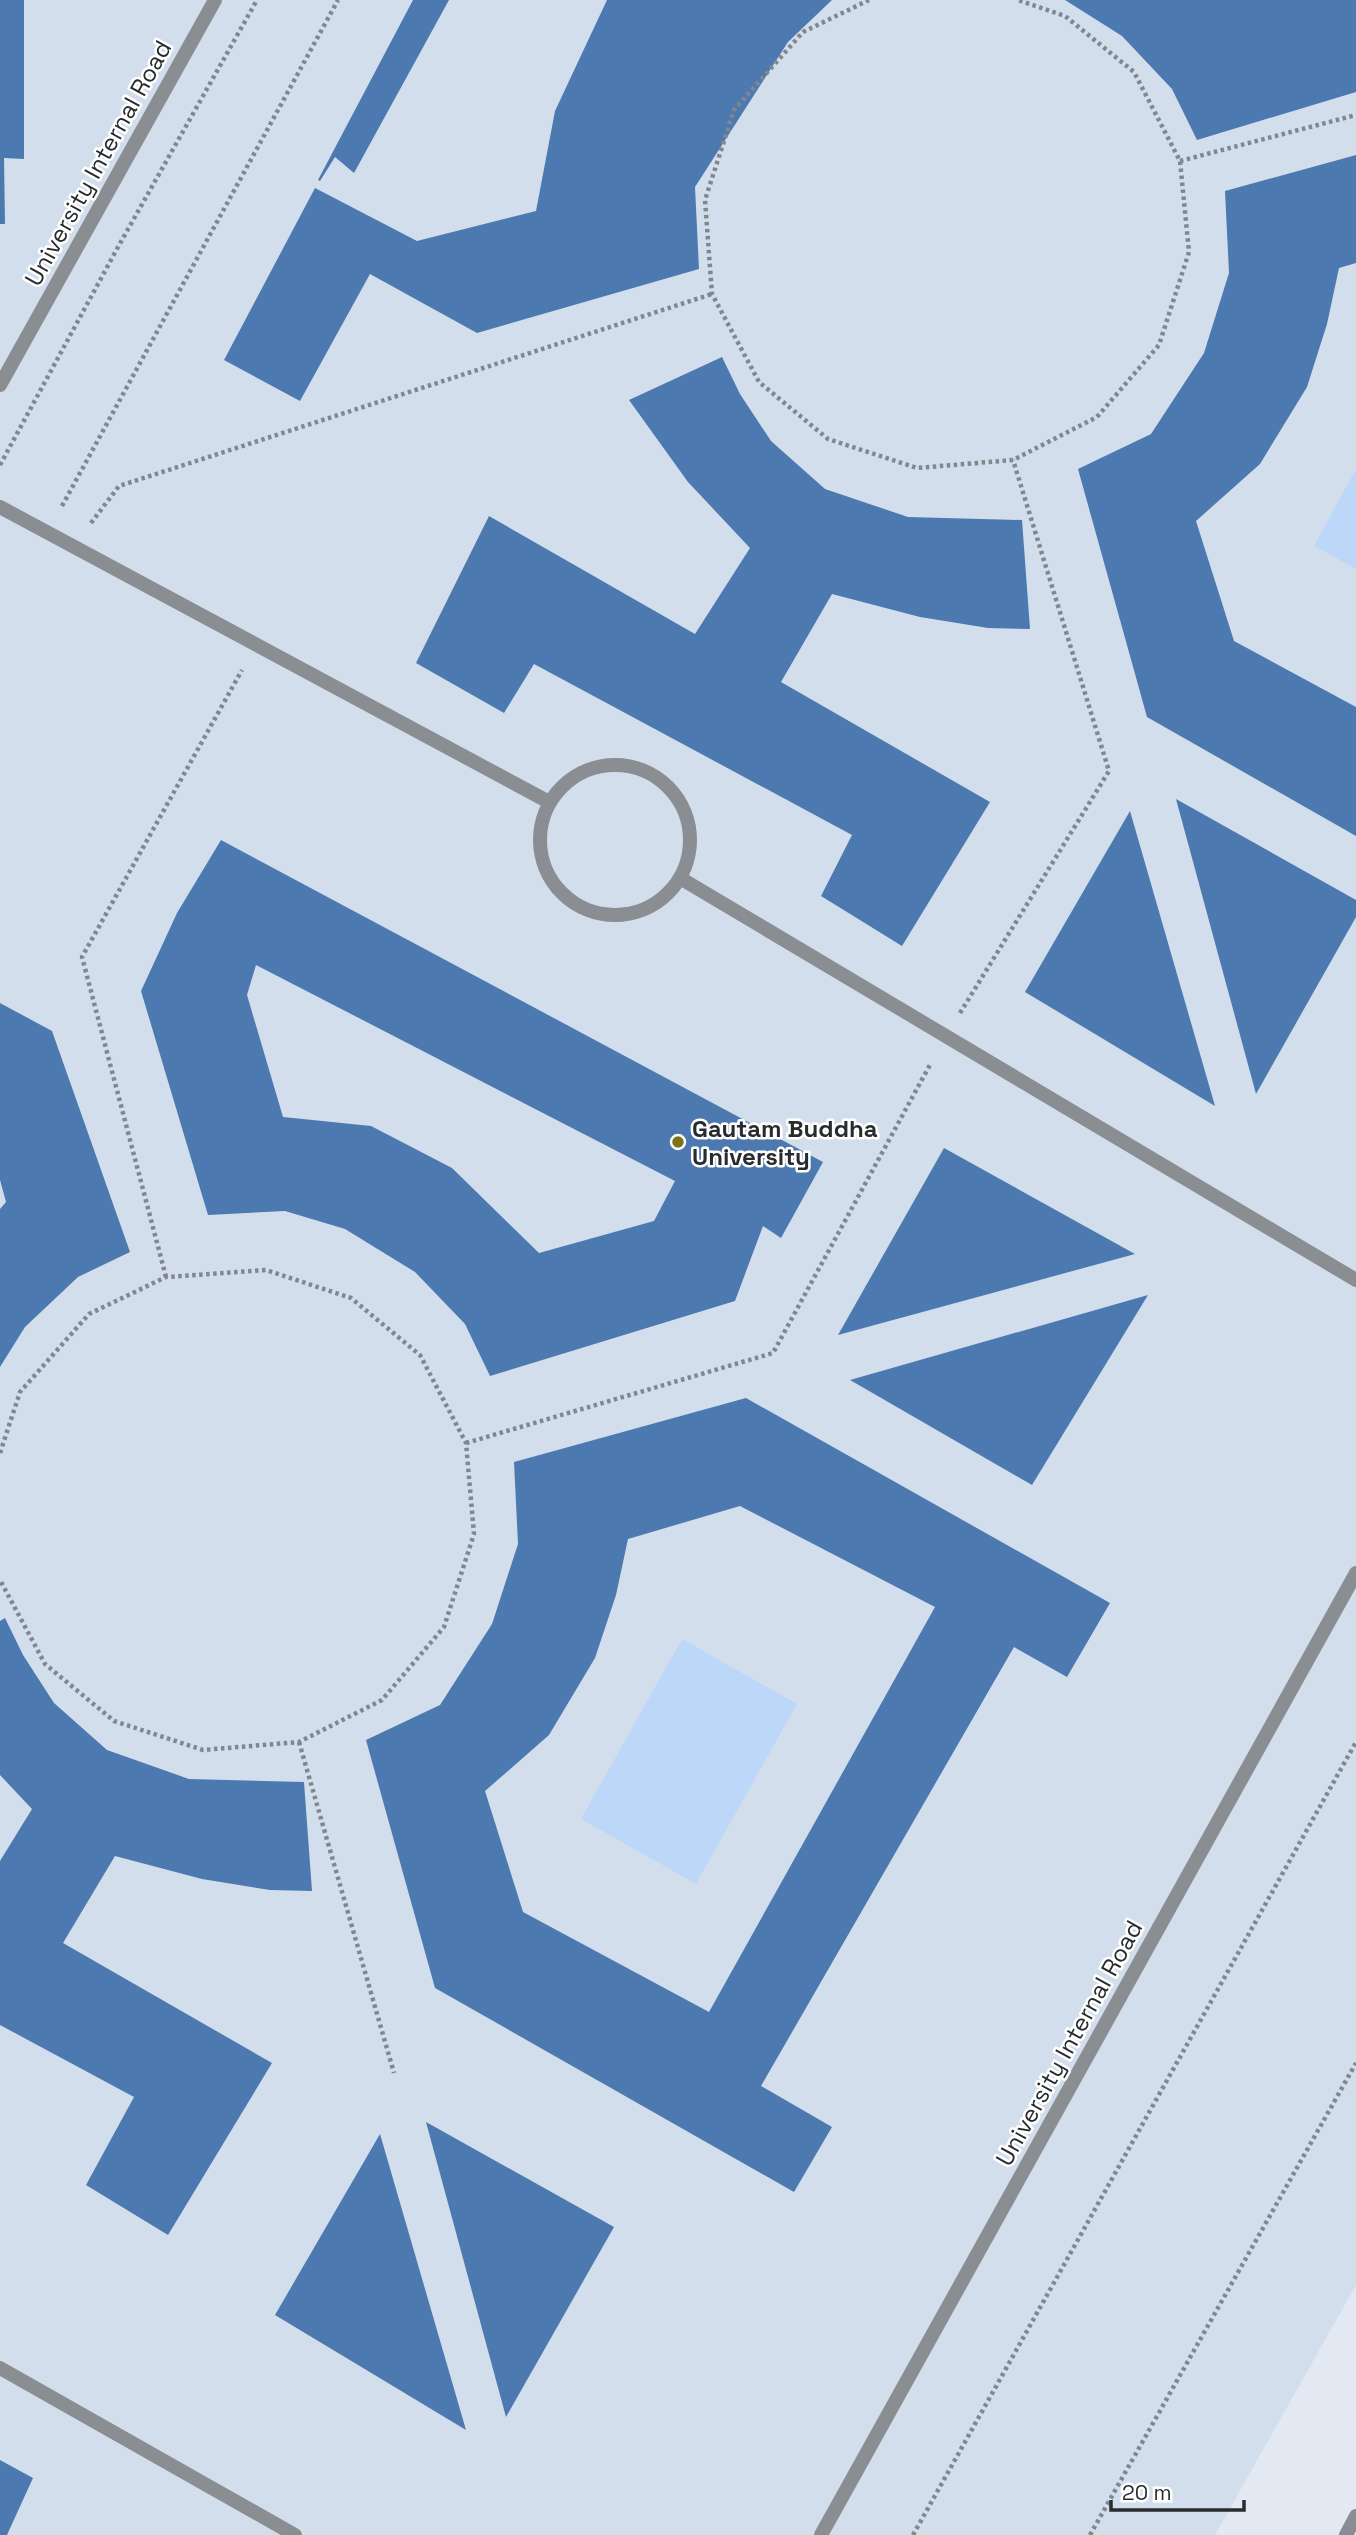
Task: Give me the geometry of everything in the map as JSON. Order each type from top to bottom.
[{"type":"street","name":"University Internal Road","points":[[0,384],[215,0]]},
{"type":"street","points":[[0,507],[550,802]]},
{"type":"street","points":[[625,765],[654,775],[674,793],[688,821],[689,855],[680,878],[660,901],[634,914],[600,914],[576,905],[550,880],[541,859],[539,829],[550,802],[570,779],[596,766],[625,765]]},
{"type":"street","points":[[680,878],[1356,1280]]},
{"type":"street","name":"University Internal Road","points":[[821,2535],[1356,1573]]},
{"type":"street","points":[[0,2368],[295,2535]]},
{"type":"street","points":[[1346,2535],[1356,2515]]},
{"type":"path","points":[[0,465],[118,247],[257,0]]},
{"type":"path","points":[[48,533],[338,0]]},
{"type":"path","points":[[869,0],[803,32],[734,110],[705,200],[712,294],[759,382],[828,439],[917,468],[1013,460],[1097,417],[1158,345],[1189,252],[1180,161],[1134,72],[1065,16],[1018,0]]},
{"type":"path","points":[[1180,161],[1356,115]]},
{"type":"path","points":[[74,546],[119,486],[712,294]]},
{"type":"path","points":[[466,1443],[773,1353],[945,1036],[1109,771],[1013,460]]},
{"type":"path","points":[[166,1277],[82,957],[256,645]]},
{"type":"path","points":[[0,1453],[20,1392],[89,1314],[166,1277],[266,1270],[351,1298],[420,1354],[466,1443],[474,1534],[444,1628],[382,1700],[299,1742],[202,1750],[114,1721],[44,1664],[0,1580]]},
{"type":"path","points":[[299,1742],[394,2073]]},
{"type":"path","points":[[913,2535],[1356,1742]]},
{"type":"path","points":[[1090,2535],[1356,2063]]},
{"type":"shaded area","name":"Gautam Buddha University","points":[[0,0],[1356,0],[1356,2285],[1215,2535],[0,2535]]},
{"type":"shaded area","points":[[1356,469],[1356,569],[1314,546]]},
{"type":"shaded area","points":[[682,1639],[797,1704],[696,1884],[581,1819]]},
{"type":"building","points":[[0,0],[24,0],[24,159],[4,158],[5,224],[0,224]]},
{"type":"building","points":[[413,0],[449,0],[354,173],[335,157],[320,181],[318,180]]},
{"type":"building","points":[[607,0],[832,0],[788,42],[695,187],[699,269],[477,333],[370,274],[300,401],[224,360],[315,188],[417,241],[536,211],[555,111]]},
{"type":"building","points":[[1065,0],[1356,0],[1356,92],[1197,140],[1172,89],[1122,36]]},
{"type":"building","points":[[1356,155],[1356,263],[1339,268],[1327,324],[1307,387],[1260,464],[1196,521],[1234,641],[1356,707],[1356,836],[1147,717],[1078,469],[1151,434],[1204,353],[1229,273],[1225,191]]},
{"type":"building","points":[[722,357],[740,394],[771,441],[825,489],[908,517],[1022,520],[1030,629],[988,628],[920,617],[832,594],[781,682],[990,802],[902,946],[821,896],[852,835],[534,664],[504,713],[416,663],[489,516],[695,634],[750,548],[688,482],[629,400]]},
{"type":"building","points":[[1176,799],[1356,900],[1356,917],[1256,1094]]},
{"type":"building","points":[[1130,811],[1215,1106],[1025,992]]},
{"type":"building","points":[[221,840],[823,1162],[781,1238],[763,1226],[735,1301],[490,1376],[465,1324],[415,1272],[345,1229],[285,1211],[208,1215],[141,991],[177,913]],"holes":[[[256,965],[675,1181],[654,1221],[539,1253],[452,1168],[371,1126],[283,1117],[247,995]]]},
{"type":"building","points":[[0,1003],[52,1031],[130,1252],[78,1277],[25,1327],[0,1367],[0,1209],[6,1202],[0,1180]]},
{"type":"building","points":[[944,1148],[1135,1254],[838,1335]]},
{"type":"building","points":[[1148,1295],[1032,1485],[850,1380]]},
{"type":"building","points":[[746,1398],[1110,1603],[1067,1677],[1014,1647],[761,2086],[832,2127],[794,2192],[435,1988],[366,1740],[440,1705],[492,1624],[518,1544],[514,1462]],"holes":[[[740,1506],[935,1607],[709,2012],[523,1912],[485,1791],[549,1735],[595,1658],[616,1595],[628,1539]]]},
{"type":"building","points":[[5,1618],[23,1655],[54,1703],[107,1750],[189,1779],[304,1782],[312,1891],[270,1890],[202,1879],[115,1856],[63,1943],[272,2063],[168,2235],[86,2185],[134,2097],[0,2025],[0,1861],[32,1809],[0,1775],[0,1621]]},
{"type":"building","points":[[426,2122],[614,2227],[506,2417]]},
{"type":"building","points":[[380,2134],[466,2430],[275,2315]]},
{"type":"building","points":[[0,2460],[33,2478],[7,2535],[0,2535]]},
{"type":"place","name":"Gautam Buddha University","points":[[678,1142]]}]
